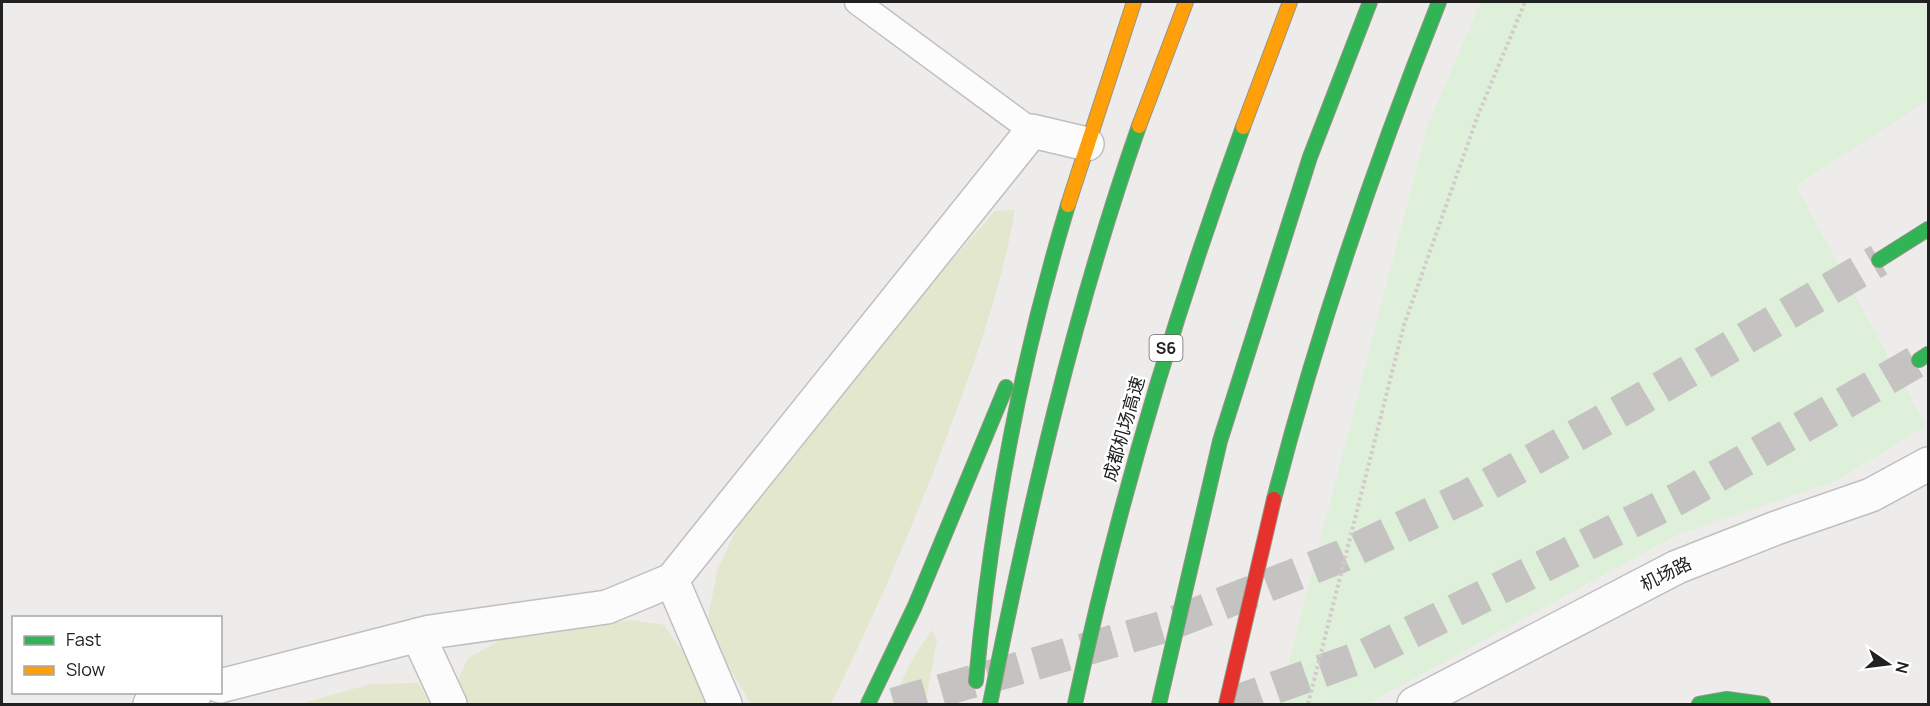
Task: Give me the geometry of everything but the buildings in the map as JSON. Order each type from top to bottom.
[{"type":"main road","points":[[975,694],[980,630],[999,489],[1035,322],[1059,230],[1134,2]]},
{"type":"main road","points":[[990,705],[1010,597],[1045,447],[1079,323],[1131,142],[1186,2]]},
{"type":"main road","name":"成都机场高速","points":[[1075,705],[1095,603],[1139,436],[1196,252],[1290,2]]},
{"type":"main road","points":[[1159,705],[1220,441],[1268,284],[1344,68],[1370,2]]},
{"type":"main road","points":[[1226,705],[1291,435],[1332,291],[1381,148],[1440,2]]},
{"type":"main road","points":[[1880,260],[1929,229]]},
{"type":"main road","points":[[868,705],[915,606],[978,451],[1035,322]]},
{"type":"main road","points":[[1699,705],[1727,699],[1763,705]]},
{"type":"street","points":[[222,685],[418,635],[607,608],[672,580],[973,201],[1032,131],[1087,144]]},
{"type":"street","name":"机场路","points":[[1413,705],[1677,567],[1871,495],[1929,464]]},
{"type":"street","points":[[672,580],[725,705]]},
{"type":"street","points":[[418,635],[450,705]]},
{"type":"street","points":[[150,705],[192,694]]},
{"type":"lane","points":[[857,2],[1032,131]]},
{"type":"path","points":[[1308,705],[1404,325],[1478,115],[1525,2]]},
{"type":"green space","points":[[1481,2],[1928,2],[1928,100],[1796,186],[1926,426],[1836,481],[1679,534],[1367,704],[1278,704],[1428,124]]},
{"type":"green space","points":[[1015,210],[996,293],[960,401],[894,568],[831,704],[751,704],[706,629],[717,571],[750,500],[914,303],[995,211]]},
{"type":"green space","points":[[631,620],[664,625],[695,668],[714,704],[462,704],[454,688],[468,658],[501,640]]},
{"type":"green space","points":[[932,630],[937,640],[925,704],[890,704],[916,653]]},
{"type":"green space","points":[[418,683],[431,704],[299,704],[371,684]]},
{"type":"tunnel","points":[[894,704],[1163,627],[1342,556],[1469,495],[1631,405],[1879,260]]},
{"type":"tunnel","points":[[1229,704],[1361,657],[1500,588],[1679,498],[1919,360]]},
{"type":"traffic: fast","points":[[1159,704],[1220,441],[1310,157],[1370,2]]},
{"type":"traffic: fast","points":[[1274,499],[1328,310],[1370,186],[1439,2]]},
{"type":"traffic: fast","points":[[990,704],[1020,557],[1054,412],[1093,268],[1139,126]]},
{"type":"traffic: fast","points":[[1075,704],[1109,557],[1149,412],[1194,269],[1243,127]]},
{"type":"traffic: fast","points":[[976,681],[990,560],[1010,440],[1036,322],[1068,205]]},
{"type":"traffic: fast","points":[[1879,260],[1928,229]]},
{"type":"traffic: fast","points":[[1919,360],[1928,354]]},
{"type":"traffic: fast","points":[[868,704],[915,606],[1006,387]]},
{"type":"traffic: fast","points":[[1699,704],[1727,699],[1763,704]]},
{"type":"traffic: slow","points":[[1068,205],[1134,2]]},
{"type":"traffic: slow","points":[[1139,126],[1186,2]]},
{"type":"traffic: slow","points":[[1243,127],[1290,2]]},
{"type":"traffic: jam","points":[[1226,704],[1274,499]]}]
